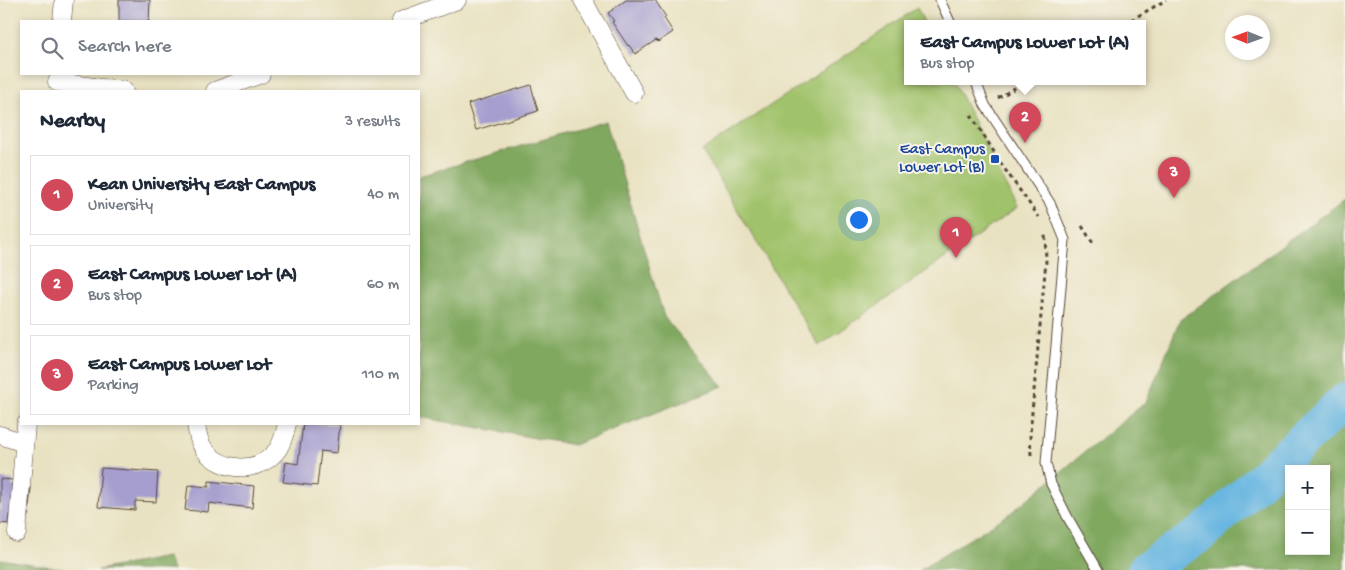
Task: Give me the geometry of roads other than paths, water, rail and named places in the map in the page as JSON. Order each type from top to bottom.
[{"type":"street","points":[[62,20],[64,0]]},
{"type":"street","points":[[404,20],[457,0]]},
{"type":"street","points":[[583,0],[634,93]]},
{"type":"street","points":[[218,90],[259,75]]},
{"type":"street","points":[[57,82],[117,90]]},
{"type":"street","points":[[17,532],[26,425]]},
{"type":"street","points":[[196,425],[198,436],[204,448],[214,459],[226,466],[240,468],[254,466],[267,460],[277,450],[284,437],[287,425]]},
{"type":"street","points":[[0,435],[24,444]]},
{"type":"lane","points":[[940,0],[949,20]]},
{"type":"lane","points":[[977,85],[985,105],[1050,203],[1065,240],[1046,463],[1051,484],[1098,570]]},
{"type":"waterway","points":[[1145,570],[1204,532],[1345,401]]},
{"type":"place","name":"East Campus Lower Lot (A)","points":[[1025,143]]},
{"type":"place","name":"East Campus Lower Lot (B)","points":[[995,159]]},
{"type":"place","name":"East Campus Lower Lot","points":[[1174,198]]},
{"type":"place","name":"Kean University East Campus","points":[[956,258]]}]
